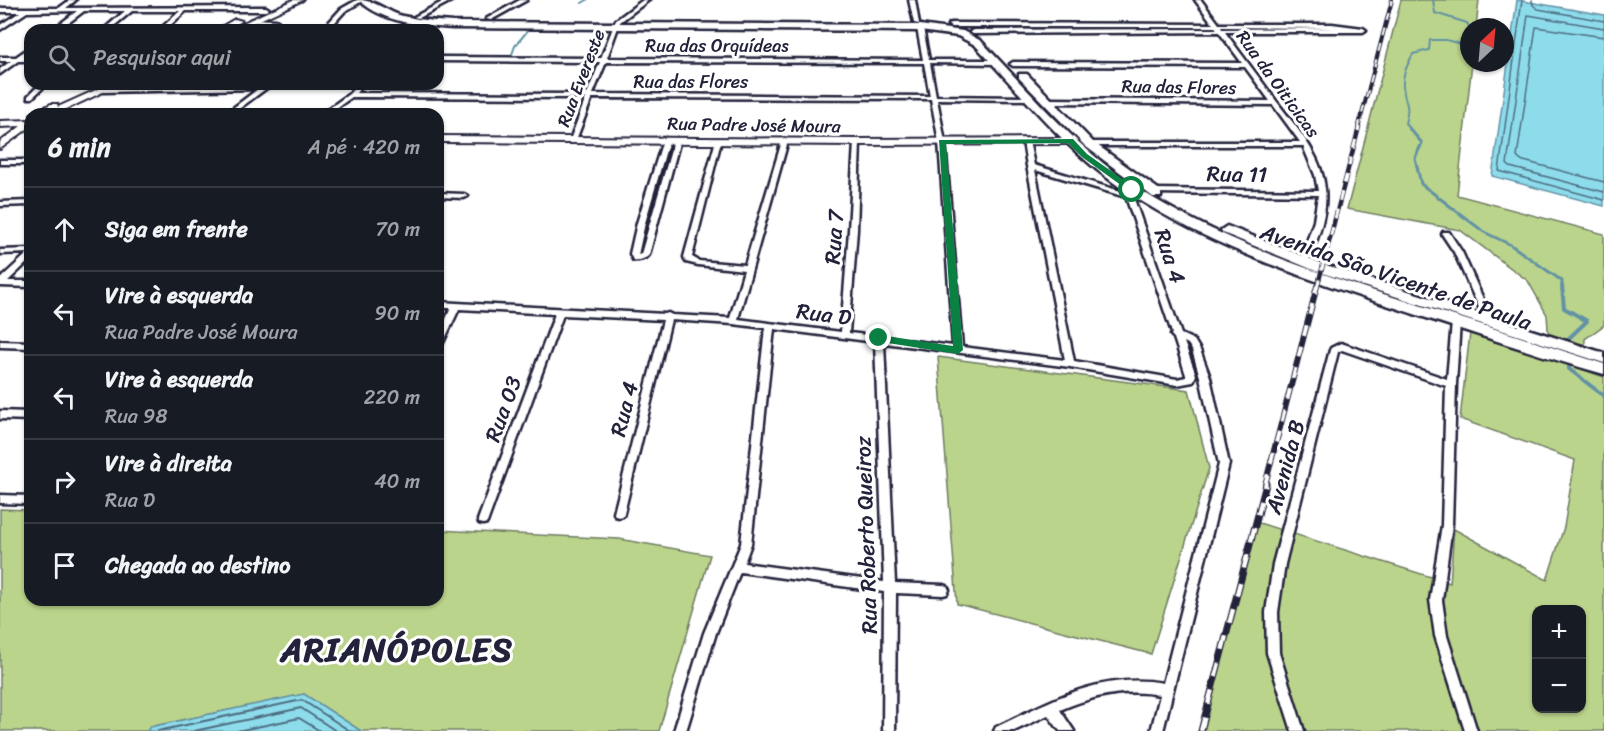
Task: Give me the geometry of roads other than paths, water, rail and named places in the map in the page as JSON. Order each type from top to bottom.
[{"type":"main road","points":[[362,0],[394,17],[413,23],[439,24]]},
{"type":"main road","points":[[376,0],[413,23],[489,20],[655,24],[919,25],[961,30]]},
{"type":"main road","points":[[444,24],[618,23]]},
{"type":"main road","name":"Avenida São Vicente de Paula","points":[[961,30],[997,62],[1048,101],[1089,144],[1152,191],[1203,219],[1304,262],[1489,321],[1604,369]]},
{"type":"main road","name":"Avenida São Vicente de Paula","points":[[961,30],[990,42],[1013,64],[1031,98],[1084,155],[1130,193],[1241,248],[1318,278],[1456,322],[1604,358]]},
{"type":"street","points":[[60,10],[73,0]]},
{"type":"street","points":[[163,9],[173,0]]},
{"type":"street","points":[[224,9],[234,0]]},
{"type":"street","points":[[232,24],[286,0]]},
{"type":"street","points":[[245,24],[299,0]]},
{"type":"street","points":[[330,24],[343,10],[362,0]]},
{"type":"street","points":[[413,23],[450,0]]},
{"type":"street","points":[[489,20],[524,0]]},
{"type":"street","points":[[618,23],[646,0]]},
{"type":"street","points":[[912,0],[927,62],[942,142],[958,350]]},
{"type":"street","name":"Rua da Oiticicas","points":[[1198,0],[1305,144],[1318,174],[1322,193],[1317,224],[1304,262]]},
{"type":"street","points":[[169,24],[185,9]]},
{"type":"street","points":[[0,10],[266,9]]},
{"type":"street","points":[[0,28],[26,10]]},
{"type":"street","points":[[63,24],[82,10]]},
{"type":"street","points":[[113,24],[130,10]]},
{"type":"street","points":[[252,21],[276,22],[274,24]]},
{"type":"street","name":"Rua Evereste","points":[[573,140],[618,23]]},
{"type":"street","points":[[961,30],[1101,27],[1363,30],[1332,26],[1219,28]]},
{"type":"street","points":[[961,30],[1101,27]]},
{"type":"street","points":[[0,72],[24,54]]},
{"type":"street","points":[[0,59],[24,59]]},
{"type":"street","name":"Rua das Orquídeas","points":[[444,59],[997,62]]},
{"type":"street","points":[[1013,64],[1245,65]]},
{"type":"street","points":[[30,97],[38,90]]},
{"type":"street","points":[[50,108],[95,90]]},
{"type":"street","points":[[61,108],[96,90]]},
{"type":"street","points":[[236,108],[261,90]]},
{"type":"street","points":[[333,108],[356,90]]},
{"type":"street","name":"Rua das Flores","points":[[351,95],[1031,98]]},
{"type":"street","name":"Rua das Flores","points":[[1048,101],[1274,103]]},
{"type":"street","points":[[0,135],[5,125],[24,124]]},
{"type":"street","points":[[0,146],[24,126]]},
{"type":"street","name":"Rua Padre José Moura","points":[[444,139],[1070,141]]},
{"type":"street","points":[[666,140],[641,223],[634,254],[636,258],[645,255],[677,140]]},
{"type":"street","points":[[718,141],[689,260],[748,268]]},
{"type":"street","points":[[733,321],[785,141]]},
{"type":"street","points":[[1026,141],[1070,364]]},
{"type":"street","name":"Rua 7","points":[[845,334],[853,230],[856,142]]},
{"type":"street","points":[[1089,144],[1305,144]]},
{"type":"street","points":[[0,162],[24,162]]},
{"type":"street","points":[[1030,166],[1130,193]]},
{"type":"street","points":[[653,181],[666,182]]},
{"type":"street","name":"Rua 11","points":[[1152,191],[1322,193]]},
{"type":"street","name":"Rua 4","points":[[1130,193],[1175,335]]},
{"type":"street","points":[[444,195],[464,196]]},
{"type":"street","points":[[0,204],[24,203]]},
{"type":"street","points":[[641,223],[654,223]]},
{"type":"street","points":[[1446,234],[1458,252],[1489,321]]},
{"type":"street","points":[[0,252],[24,251]]},
{"type":"street","points":[[0,283],[24,261]]},
{"type":"street","points":[[0,283],[24,284]]},
{"type":"street","name":"Rua D","points":[[444,305],[733,321],[1070,364],[1177,382],[1190,380],[1191,375],[1175,335]]},
{"type":"street","points":[[444,332],[456,306]]},
{"type":"street","name":"Rua 03","points":[[483,520],[560,312]]},
{"type":"street","name":"Rua 4","points":[[619,513],[668,316]]},
{"type":"street","points":[[1456,322],[1451,384],[1446,525],[1436,600],[1441,636],[1471,731]]},
{"type":"street","points":[[680,731],[710,633],[746,544],[770,325]]},
{"type":"street","points":[[1158,731],[1166,690],[1224,464],[1205,377],[1196,350],[1191,342],[1175,335]]},
{"type":"street","name":"Rua Roberto Queiroz","points":[[879,338],[890,588],[889,731]]},
{"type":"street","points":[[0,344],[24,345]]},
{"type":"street","name":"Avenida B","points":[[1298,731],[1273,653],[1272,612],[1279,564],[1334,350],[1341,346],[1451,384]]},
{"type":"street","points":[[0,415],[24,416]]},
{"type":"street","points":[[0,499],[24,500]]},
{"type":"street","points":[[738,567],[890,588],[944,590]]},
{"type":"street","points":[[1000,731],[1052,708],[1119,685],[1140,684],[1166,690]]},
{"type":"street","points":[[1052,708],[1068,731]]},
{"type":"water","points":[[1517,0],[1604,15],[1604,206],[1492,176],[1507,72],[1514,72],[1514,21]]},
{"type":"water","points":[[304,694],[361,731],[147,731],[150,727]]},
{"type":"waterway","points":[[582,3],[587,0]]},
{"type":"waterway","points":[[1433,0],[1435,13],[1460,21]]},
{"type":"waterway","points":[[511,57],[515,46],[529,29]]},
{"type":"waterway","points":[[1410,129],[1405,123],[1407,107],[1403,77],[1413,54],[1429,50],[1430,40],[1446,40],[1460,44]]},
{"type":"waterway","points":[[1408,127],[1422,143],[1415,158],[1421,184],[1484,232],[1511,245],[1562,281],[1562,286]]},
{"type":"waterway","points":[[1562,286],[1564,308],[1587,321],[1568,339],[1568,347]]},
{"type":"waterway","points":[[1569,360],[1569,369],[1604,396]]},
{"type":"railway","points":[[1358,129],[1392,0]]},
{"type":"railway","points":[[1317,288],[1359,127]]},
{"type":"railway","points":[[1265,485],[1317,286]]},
{"type":"railway","points":[[1201,731],[1266,484]]},
{"type":"district","name":"ARIANÓPOLES","points":[[397,650]]}]
